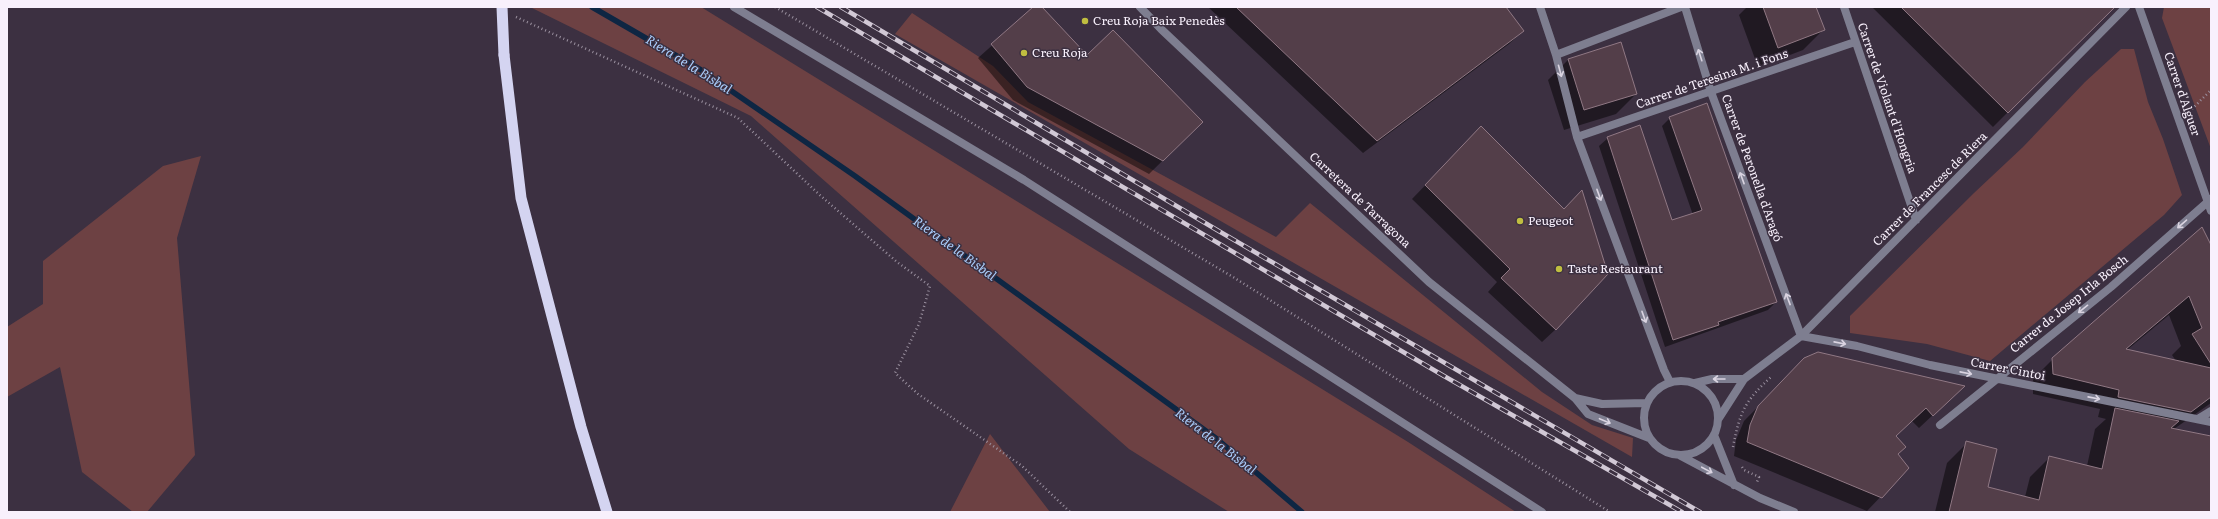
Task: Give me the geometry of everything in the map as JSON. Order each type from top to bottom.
[{"type":"highway","points":[[506,10],[504,55],[521,198],[581,427],[606,512]]},
{"type":"street","points":[[734,7],[1024,180],[1542,512]]},
{"type":"street","name":"Carretera de Tarragona","points":[[1140,7],[1161,29],[1429,282],[1574,398],[1588,414],[1649,438]]},
{"type":"street","points":[[1540,7],[1556,55],[1577,137],[1664,370],[1670,382]]},
{"type":"street","points":[[1556,55],[1681,7]]},
{"type":"street","name":"Carrer de Peronella d'Aragó","points":[[1685,7],[1711,92],[1802,336]]},
{"type":"street","name":"Carrer de Violant d'Hongria","points":[[1844,7],[1916,220]]},
{"type":"street","name":"Carrer de Francesc de Riera","points":[[1718,418],[1744,379],[1802,336],[2126,7]]},
{"type":"street","name":"Carrer d'Alguer","points":[[2139,7],[2179,122],[2209,200],[2211,212]]},
{"type":"street","name":"Carrer de Teresina M. i Fons","points":[[1577,137],[1855,42]]},
{"type":"street","name":"Carrer de Josep Irla Bosch","points":[[1940,425],[2112,287],[2209,200]]},
{"type":"street","name":"Carrer Cintoi","points":[[1802,336],[1857,346],[1930,365],[2211,422]]},
{"type":"street","points":[[1695,383],[1712,380],[1744,379]]},
{"type":"street","points":[[1679,456],[1700,450],[1708,444],[1714,434],[1718,418],[1717,407],[1712,397],[1705,389],[1695,383],[1683,380],[1670,382],[1660,386],[1646,403],[1643,415],[1644,427],[1649,438],[1657,447],[1667,453],[1679,456],[1760,498],[1794,512]]},
{"type":"street","name":"Carretera de Tarragona","points":[[1574,398],[1602,404],[1646,403]]},
{"type":"street","points":[[2198,419],[2211,411]]},
{"type":"street","points":[[1714,434],[1734,484]]},
{"type":"path","points":[[775,7],[1233,277],[1610,512]]},
{"type":"path","points":[[506,10],[738,118],[822,197],[897,262],[930,286],[919,324],[896,373],[918,394],[1022,466],[1070,512]]},
{"type":"path","points":[[2179,122],[2211,90]]},
{"type":"path","points":[[1735,454],[1733,448],[1739,416],[1750,396],[1776,373]]},
{"type":"path","points":[[1741,464],[1744,470],[1759,478],[1756,484]]},
{"type":"shaded area","points":[[530,7],[701,7],[1408,442],[1516,512],[1229,512],[1129,449],[751,116]]},
{"type":"shaded area","points":[[2164,7],[2211,7],[2211,149],[2162,18]]},
{"type":"shaded area","points":[[912,13],[993,66],[1028,102],[1276,237],[1310,203],[1542,392],[1592,425],[1633,438],[1632,457],[895,34]]},
{"type":"shaded area","points":[[2121,49],[2134,49],[2148,102],[2163,139],[2182,195],[2164,215],[1990,361],[1927,344],[1850,333],[1850,316],[1974,193],[2023,147],[2085,82]]},
{"type":"shaded area","points":[[201,156],[177,238],[195,455],[147,512],[133,512],[82,472],[60,367],[7,397],[7,327],[43,304],[43,261],[163,166]]},
{"type":"shaded area","points":[[990,434],[1050,512],[950,512]]},
{"type":"building","points":[[1033,7],[1042,7],[1087,55],[1113,30],[1203,122],[1163,161],[1027,87],[991,44]]},
{"type":"building","points":[[1236,7],[1506,7],[1524,31],[1377,141]]},
{"type":"building","points":[[1763,7],[1816,7],[1825,30],[1778,48]]},
{"type":"building","points":[[1901,7],[2115,7],[2008,113]]},
{"type":"building","points":[[1621,42],[1637,94],[1584,110],[1568,59]]},
{"type":"building","points":[[1707,103],[1777,302],[1718,322],[1719,325],[1673,340],[1607,137],[1640,125],[1672,220],[1700,211],[1702,210],[1669,117]]},
{"type":"building","points":[[1481,126],[1564,209],[1582,190],[1608,274],[1556,330],[1501,278],[1510,269],[1425,185]]},
{"type":"building","points":[[2202,227],[2211,245],[2211,364],[2192,334],[2202,328],[2189,296],[2126,349],[2211,368],[2211,397],[2191,412],[2118,397],[2119,390],[2053,374],[2052,358]]},
{"type":"building","points":[[1818,352],[1965,386],[1933,416],[1926,408],[1896,436],[1906,447],[1898,454],[1909,468],[1882,498],[1747,442],[1750,425],[1758,406],[1804,358]]},
{"type":"building","points":[[2115,408],[2179,421],[2171,428],[2211,436],[2211,512],[1949,512],[1966,441],[1997,449],[1988,487],[2039,500],[2049,456],[2102,469]]},
{"type":"waterway","name":"Riera de la Bisbal","points":[[592,7],[701,70],[855,176],[1217,439],[1302,512]]},
{"type":"railway","points":[[817,7],[1444,376],[1682,512]]},
{"type":"railway","points":[[841,7],[1217,230],[1700,512]]},
{"type":"place","name":"Creu Roja Baix Penedès","points":[[1085,21]]},
{"type":"place","name":"Creu Roja","points":[[1024,53]]},
{"type":"place","name":"Peugeot","points":[[1520,221]]},
{"type":"place","name":"Taste Restaurant","points":[[1559,269]]}]
